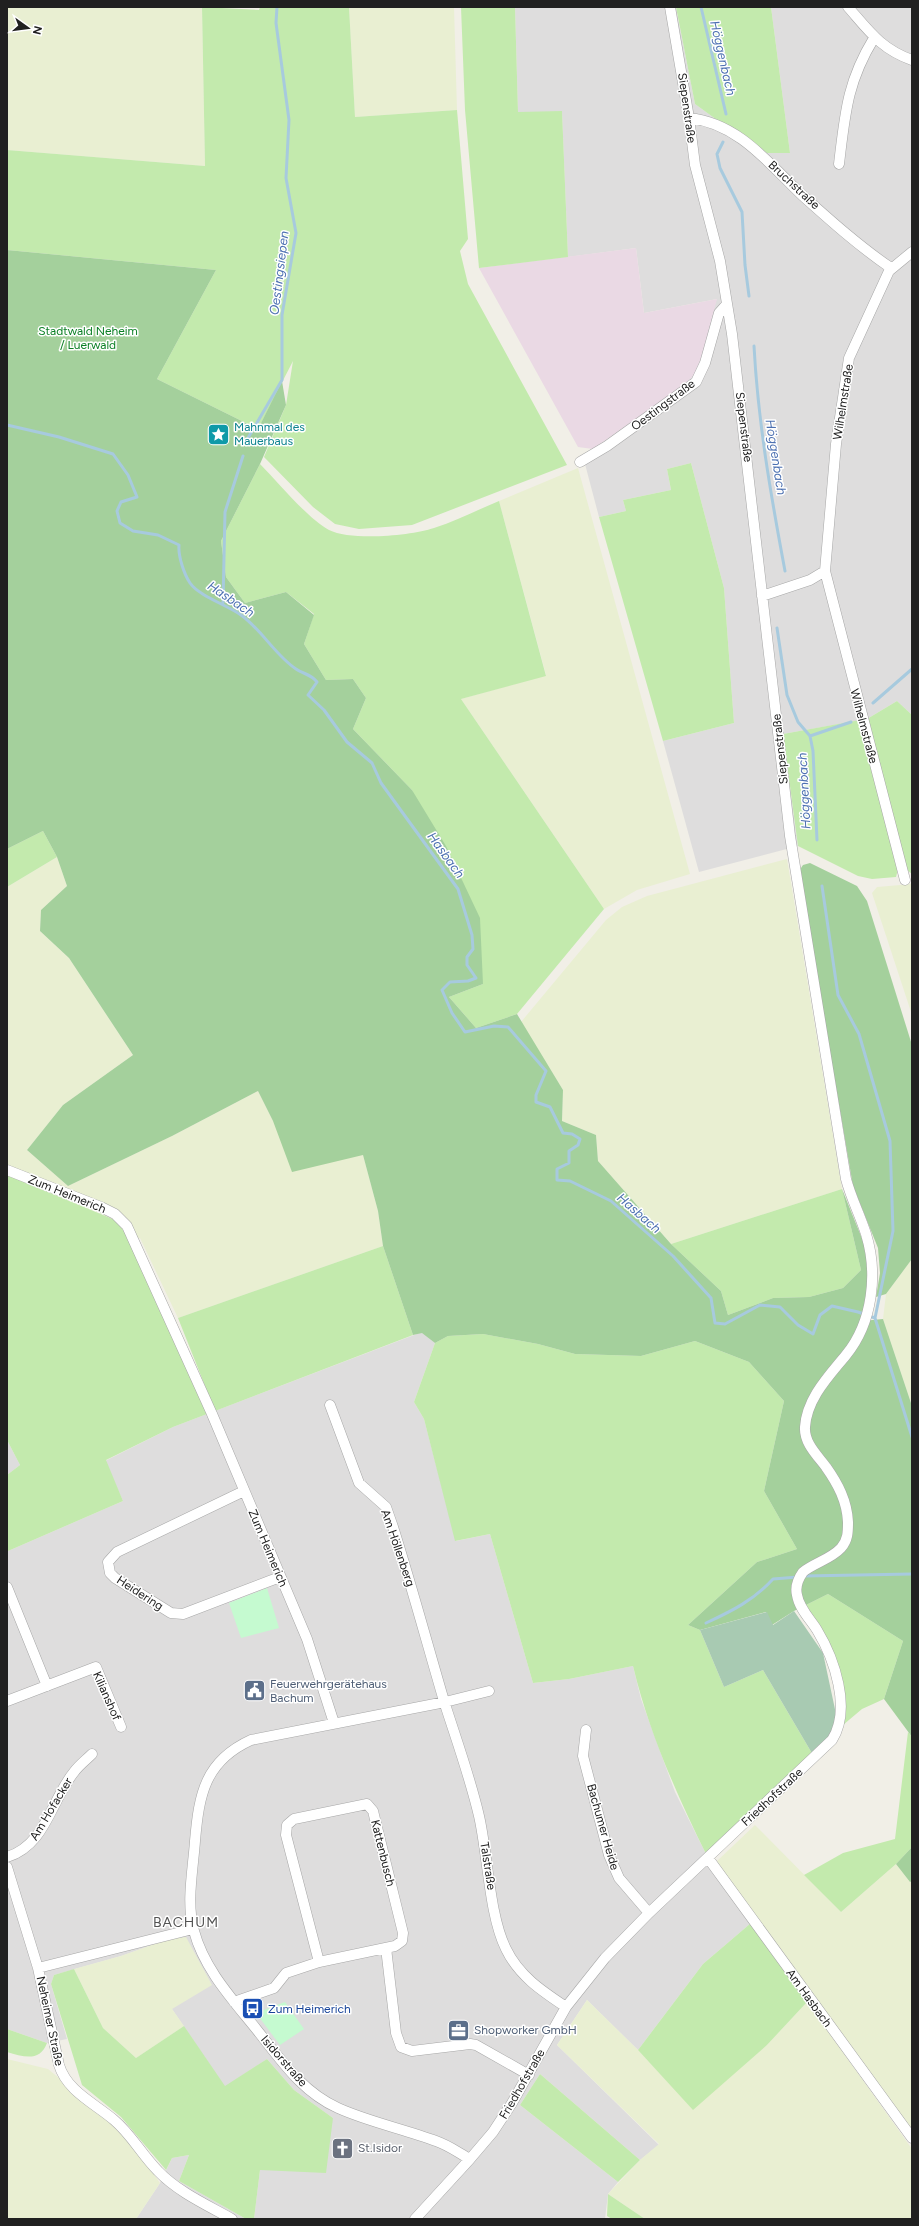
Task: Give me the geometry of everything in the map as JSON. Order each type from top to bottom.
[{"type":"street","name":"Siepenstraße","points":[[670,7],[689,118],[695,165],[720,262],[727,304],[749,469],[762,596],[792,850],[846,1179],[870,1248],[872,1274],[869,1307]]},
{"type":"street","points":[[848,7],[874,38],[888,50],[912,60]]},
{"type":"street","points":[[839,164],[851,87],[856,72],[874,38]]},
{"type":"street","name":"Bruchstraße","points":[[689,118],[715,124],[742,139],[763,156],[804,197],[891,268]]},
{"type":"street","name":"Wilhelmstraße","points":[[905,880],[825,571],[836,444],[847,369],[851,354],[891,268],[912,252]]},
{"type":"street","name":"Oestingstraße","points":[[580,462],[608,446],[696,382],[705,363],[719,313],[727,304]]},
{"type":"street","points":[[762,596],[804,582],[825,571]]},
{"type":"street","name":"Zum Heimerich","points":[[7,1170],[101,1207],[115,1214],[127,1226],[212,1414],[307,1639],[334,1723]]},
{"type":"street","name":"Friedhofstraße","points":[[470,2159],[493,2132],[529,2074],[566,2007],[605,1958],[649,1913],[832,1740],[838,1727],[839,1692],[831,1660],[822,1639],[800,1605],[797,1595],[798,1582],[803,1572],[842,1547],[848,1530],[847,1509],[841,1491],[806,1438],[807,1417],[815,1397],[829,1375],[854,1345],[865,1322],[869,1307]]},
{"type":"street","name":"Am Höllenberg","points":[[330,1404],[359,1483],[386,1507],[445,1702]]},
{"type":"street","name":"Heidering","points":[[244,1491],[117,1552],[108,1562],[108,1568],[115,1578],[171,1614],[177,1615],[280,1577]]},
{"type":"street","points":[[7,1587],[47,1686]]},
{"type":"street","name":"Kilianshof","points":[[7,1701],[96,1667],[121,1727]]},
{"type":"street","points":[[38,1968],[193,1929],[191,1889],[197,1822],[203,1790],[214,1767],[231,1751],[252,1740],[445,1702],[489,1691]]},
{"type":"street","name":"Talstraße","points":[[445,1702],[465,1762],[479,1816],[493,1904],[505,1948],[517,1968],[532,1983],[566,2007]]},
{"type":"street","name":"Bachumer Heide","points":[[586,1730],[583,1756],[609,1855],[624,1886],[649,1913]]},
{"type":"street","name":"Am Hofacker","points":[[7,1857],[22,1851],[37,1836],[74,1772],[92,1754]]},
{"type":"street","name":"Kattenbusch","points":[[234,2002],[274,1988],[286,1973],[319,1962],[399,1944],[403,1933],[373,1811],[367,1804],[356,1805],[294,1819],[287,1825],[286,1830],[319,1962]]},
{"type":"street","name":"Am Hasbach","points":[[708,1858],[912,2138]]},
{"type":"street","name":"Neheimer Straße","points":[[7,1867],[38,1968],[59,2065],[68,2084],[115,2120],[132,2138],[158,2171],[168,2180],[187,2193],[232,2219]]},
{"type":"street","name":"Isidorstraße","points":[[193,1929],[198,1947],[208,1966],[285,2067],[310,2091],[337,2108],[437,2141],[470,2159]]},
{"type":"street","points":[[386,1948],[396,2033],[401,2047],[412,2051],[450,2046],[476,2045],[529,2074]]},
{"type":"street","points":[[415,2219],[470,2159]]},
{"type":"shaded area","points":[[515,7],[676,7],[695,104],[717,120],[738,131],[767,153],[790,153],[771,7],[912,7],[912,715],[897,701],[867,719],[783,734],[798,846],[699,872],[663,741],[734,723],[724,588],[691,463],[667,469],[671,490],[623,500],[626,511],[599,517],[585,464],[593,449],[657,404],[717,299],[644,313],[636,248],[568,257],[562,112],[518,112]]},
{"type":"shaded area","points":[[636,248],[644,313],[717,299],[702,356],[694,375],[687,382],[593,449],[578,447],[479,268]]},
{"type":"shaded area","points":[[422,1332],[435,1343],[414,1402],[424,1419],[456,1541],[490,1534],[533,1683],[569,1679],[633,1666],[641,1699],[675,1792],[707,1856],[751,1923],[703,1964],[638,2050],[587,2000],[557,2045],[659,2145],[640,2160],[540,2074],[520,2105],[618,2182],[608,2194],[605,2219],[254,2219],[260,2170],[333,2118],[294,2090],[267,2059],[225,2087],[172,2009],[169,1939],[121,1956],[54,1975],[51,1984],[67,2039],[47,2043],[7,2029],[7,1550],[8,1551],[123,1501],[105,1461],[173,1427]]},
{"type":"shaded area","points":[[7,1440],[20,1465],[7,1475]]},
{"type":"shaded area","points":[[189,2155],[179,2181],[246,2219],[136,2219],[160,2183],[172,2158]]},
{"type":"green space","points":[[7,7],[202,7],[205,166],[7,150]]},
{"type":"green space","points":[[202,7],[259,10],[260,7],[349,7],[355,117],[457,110],[468,239],[460,251],[468,284],[567,465],[412,525],[359,529],[335,524],[313,507],[264,457],[286,405],[293,361],[258,429],[157,379],[216,270],[7,250],[7,150],[205,166]]},
{"type":"green space","points":[[349,7],[454,7],[457,110],[355,117]]},
{"type":"green space","points":[[461,7],[515,7],[518,112],[562,111],[568,257],[479,268],[465,110]]},
{"type":"green space","points":[[676,7],[771,7],[790,153],[767,153],[738,131],[717,120],[695,104]]},
{"type":"green space","name":"Stadtwald Neheim / Luerwald","points":[[7,250],[216,270],[157,379],[258,429],[282,381],[286,405],[260,464],[221,541],[226,577],[245,603],[286,592],[314,615],[304,644],[326,680],[353,679],[366,698],[353,729],[412,790],[446,846],[480,918],[483,984],[449,997],[476,1028],[517,1014],[563,1090],[562,1121],[596,1135],[598,1161],[671,1244],[721,1291],[728,1315],[773,1298],[809,1297],[843,1288],[861,1270],[842,1189],[867,1251],[868,1299],[862,1321],[883,1319],[912,1406],[912,1737],[884,1699],[903,1641],[828,1594],[794,1611],[772,1625],[766,1612],[700,1630],[688,1625],[757,1562],[797,1549],[764,1491],[784,1401],[749,1362],[695,1341],[641,1356],[575,1354],[538,1344],[483,1334],[448,1336],[435,1343],[422,1333],[413,1335],[383,1246],[378,1211],[363,1155],[292,1172],[273,1121],[258,1091],[172,1136],[68,1186],[27,1150],[63,1105],[133,1055],[69,958],[40,931],[41,910],[67,886],[57,857],[43,831],[7,849]]},
{"type":"green space","points":[[691,463],[724,588],[734,723],[663,741],[599,517],[626,511],[623,500],[671,490],[667,469]]},
{"type":"green space","points":[[260,464],[311,517],[329,530],[351,535],[381,536],[424,531],[450,522],[499,501],[546,676],[461,699],[604,909],[517,1014],[476,1028],[449,997],[483,984],[412,790],[353,729],[366,698],[353,679],[326,680],[304,644],[314,614],[286,592],[245,603],[226,577],[221,541]]},
{"type":"green space","points":[[578,468],[690,874],[637,890],[604,909],[461,699],[546,675],[499,501]]},
{"type":"green space","points":[[897,701],[912,715],[912,874],[907,870],[867,719]]},
{"type":"green space","points":[[860,720],[898,869],[896,877],[872,879],[858,876],[798,846],[783,734]]},
{"type":"green space","points":[[43,831],[57,857],[7,887],[7,849]]},
{"type":"green space","points":[[57,857],[67,886],[41,910],[40,931],[69,958],[133,1055],[63,1105],[27,1150],[68,1186],[172,1136],[258,1091],[273,1121],[363,1155],[378,1211],[383,1246],[178,1318],[140,1238],[132,1241],[115,1220],[7,1175],[7,887]]},
{"type":"green space","points":[[787,859],[842,1189],[671,1244],[598,1161],[596,1135],[562,1121],[563,1090],[521,1022],[606,920],[622,907],[647,896]]},
{"type":"green space","points":[[810,863],[857,886],[867,901],[912,1045],[912,1259],[886,1294],[876,1297],[880,1273],[878,1248],[853,1186],[799,871],[803,865]]},
{"type":"green space","points":[[912,884],[912,1015],[872,893],[877,887]]},
{"type":"green space","points":[[7,1175],[115,1220],[132,1241],[207,1414],[173,1427],[106,1460],[123,1501],[8,1551],[7,1475],[20,1465],[7,1440]]},
{"type":"green space","points":[[842,1189],[861,1270],[843,1288],[809,1297],[773,1298],[728,1315],[721,1291],[671,1244]]},
{"type":"green space","points":[[383,1246],[413,1335],[215,1411],[178,1318]]},
{"type":"green space","points":[[912,1259],[912,1406],[883,1319],[886,1294]]},
{"type":"green space","points":[[483,1334],[538,1344],[575,1354],[641,1356],[695,1341],[749,1362],[784,1401],[764,1491],[797,1549],[757,1562],[688,1625],[700,1630],[724,1687],[763,1670],[813,1755],[707,1856],[665,1763],[647,1715],[633,1666],[569,1679],[533,1683],[490,1534],[455,1541],[424,1419],[414,1402],[435,1343],[448,1336]]},
{"type":"green space","points":[[267,1588],[279,1628],[241,1638],[229,1603]]},
{"type":"green space","points":[[828,1594],[903,1641],[884,1699],[862,1709],[843,1725],[844,1692],[837,1662],[823,1634],[804,1606]]},
{"type":"green space","points":[[794,1611],[823,1653],[836,1714],[830,1738],[813,1755],[763,1670],[724,1687],[700,1630],[767,1612],[773,1625]]},
{"type":"green space","points":[[908,1732],[912,1737],[912,1847],[896,1864],[841,1912],[804,1875],[843,1853],[895,1839]]},
{"type":"green space","points":[[755,1825],[841,1912],[896,1864],[910,1882],[912,1881],[912,2130],[716,1862]]},
{"type":"green space","points":[[912,1847],[912,1881],[910,1882],[896,1864]]},
{"type":"green space","points":[[751,1923],[807,2002],[767,2045],[693,2110],[638,2050],[703,1964]]},
{"type":"green space","points":[[186,1937],[212,1985],[172,2009],[184,2026],[136,2058],[103,2028],[74,1969],[121,1956],[169,1939]]},
{"type":"green space","points":[[74,1969],[103,2028],[136,2058],[184,2026],[225,2086],[267,2059],[294,2090],[333,2118],[326,2173],[260,2170],[254,2219],[246,2219],[179,2181],[189,2155],[172,2158],[166,2170],[121,2117],[82,2085],[51,1984],[54,1975]]},
{"type":"green space","points":[[587,2000],[638,2050],[693,2109],[767,2045],[807,2002],[912,2149],[912,2219],[645,2219],[608,2194],[640,2160],[659,2144],[557,2045]]},
{"type":"green space","points":[[285,2002],[304,2029],[280,2045],[256,2013]]},
{"type":"green space","points":[[7,2029],[47,2043],[44,2049],[36,2056],[25,2056],[7,2052]]},
{"type":"green space","points":[[7,2059],[48,2069],[110,2120],[138,2152],[160,2183],[136,2219],[7,2219]]},
{"type":"green space","points":[[540,2074],[640,2160],[618,2182],[520,2105]]},
{"type":"green space","points":[[608,2194],[645,2219],[612,2219],[607,2216]]},
{"type":"waterway","name":"Oestingsiepen","points":[[248,438],[282,380],[282,315],[296,233],[286,178],[289,120],[276,23],[277,7]]},
{"type":"waterway","name":"Höggenbach","points":[[701,7],[726,114]]},
{"type":"waterway","points":[[723,142],[717,154],[720,168],[742,212],[745,265],[749,296]]},
{"type":"waterway","name":"Höggenbach","points":[[754,346],[762,431],[785,571]]},
{"type":"waterway","name":"Hasbach","points":[[7,425],[59,437],[113,454],[128,475],[137,497],[121,502],[117,511],[120,523],[133,531],[158,535],[179,545],[180,559],[188,579],[194,588],[249,621],[288,663],[299,671],[312,677],[317,682],[308,695],[324,710],[347,742],[372,763],[381,783],[458,889],[472,935],[473,949],[467,957],[467,965],[476,978],[468,981],[450,982],[442,990],[452,1013],[465,1032],[494,1026],[508,1027],[546,1071],[536,1095],[536,1102],[550,1107],[563,1133],[572,1134],[580,1139],[578,1145],[569,1151],[569,1163],[557,1169],[557,1180],[570,1181],[611,1201],[673,1256],[711,1298],[715,1323],[725,1324],[760,1305],[780,1307],[798,1325],[813,1334],[820,1315],[832,1306],[858,1312],[875,1318]]},
{"type":"waterway","points":[[223,603],[225,512],[243,456]]},
{"type":"waterway","name":"Höggenbach","points":[[777,628],[787,695],[798,722],[810,736],[813,751],[817,840]]},
{"type":"waterway","points":[[873,703],[912,669]]},
{"type":"waterway","points":[[810,736],[851,722]]},
{"type":"waterway","points":[[822,886],[838,995],[859,1034],[890,1141],[893,1231],[875,1318],[912,1437]]},
{"type":"waterway","points":[[804,1576],[912,1574]]},
{"type":"waterway","points":[[706,1623],[750,1599],[773,1579],[798,1577]]},
{"type":"place","name":"Mahnmal des Mauerbaus","points":[[219,434]]},
{"type":"place","name":"Feuerwehrgerätehaus Bachum","points":[[254,1691]]},
{"type":"place","name":"Zum Heimerich","points":[[252,2009]]},
{"type":"place","name":"Shopworker GmbH","points":[[458,2030]]},
{"type":"place","name":"St.Isidor","points":[[343,2148]]},
{"type":"district","name":"BACHUM","points":[[186,1922]]}]
